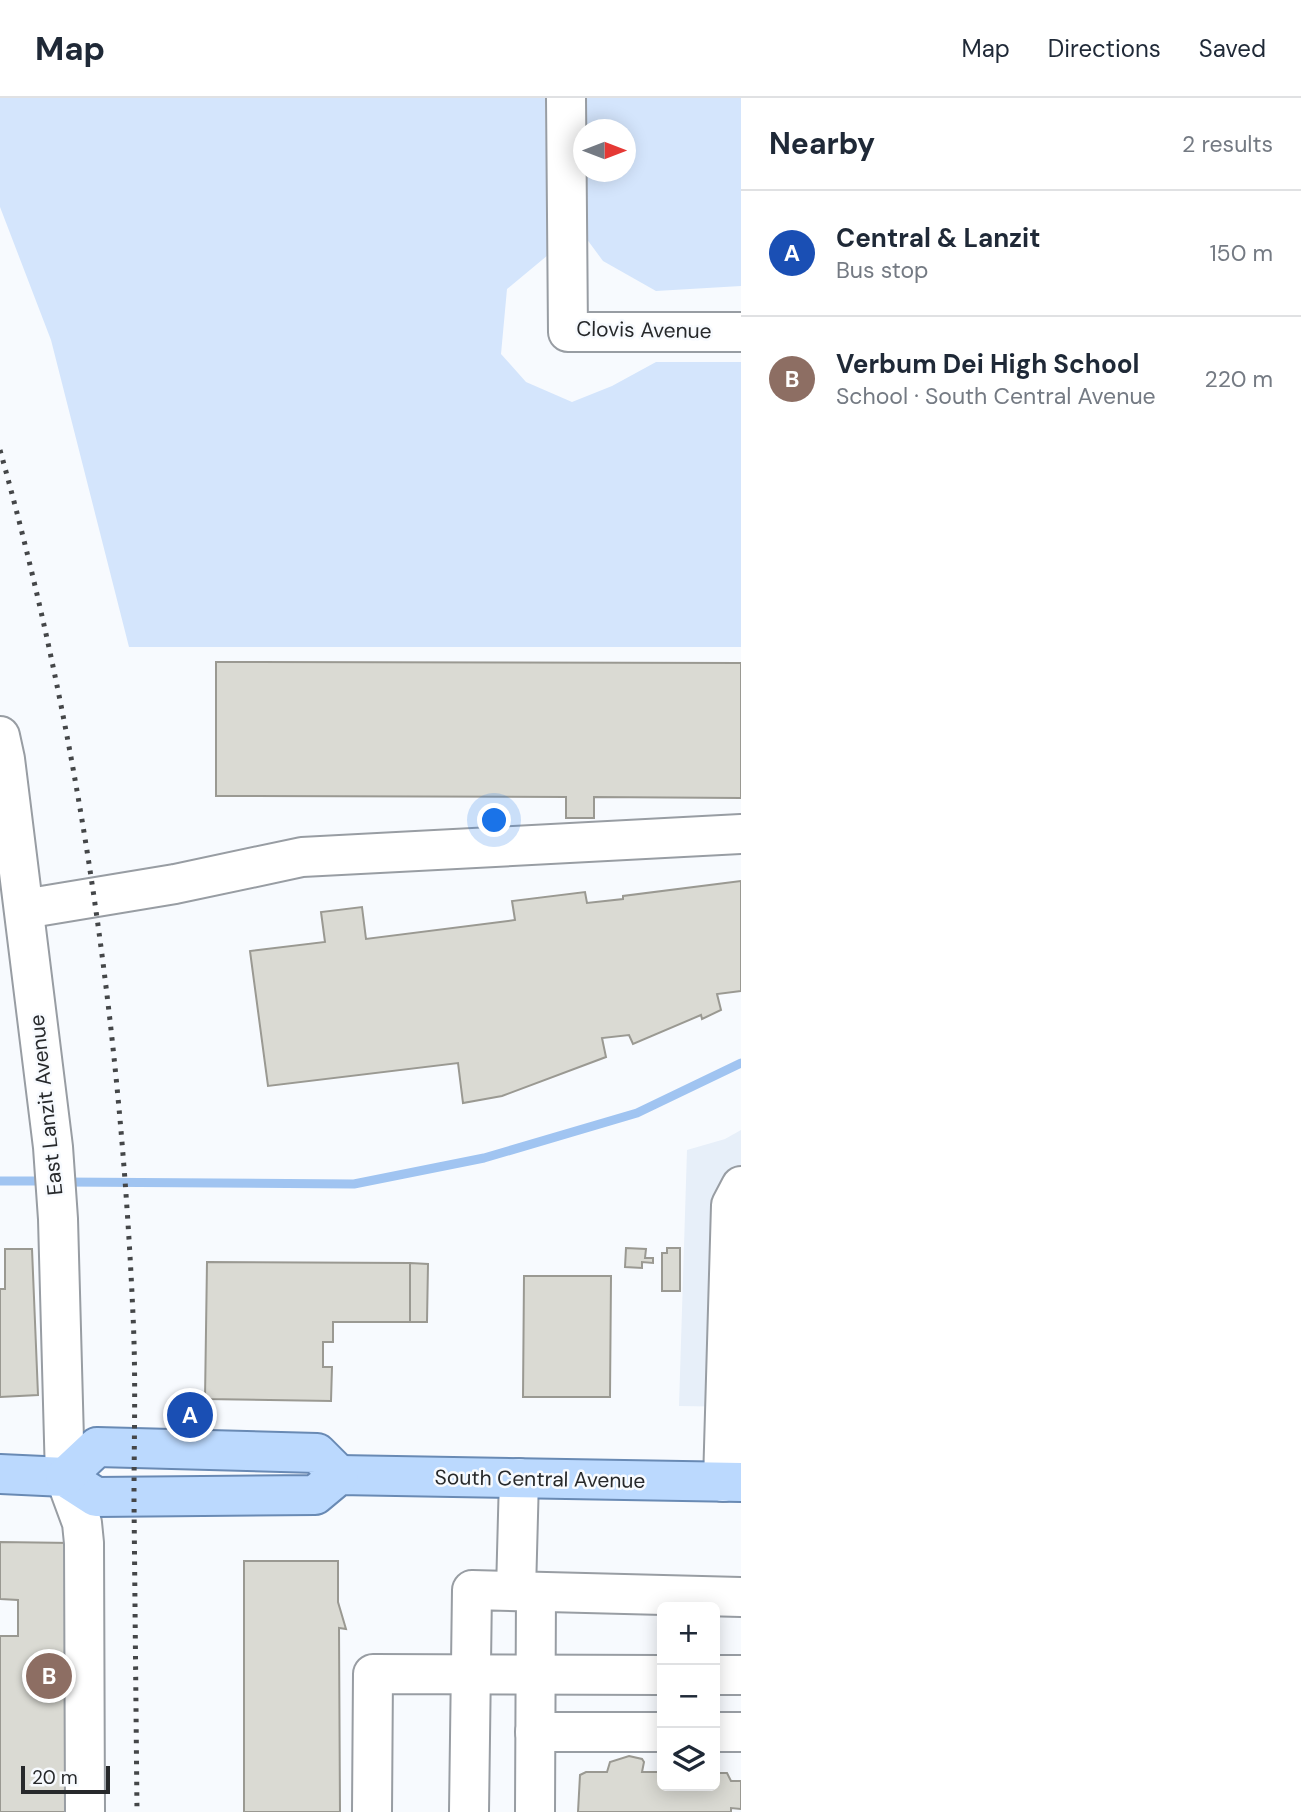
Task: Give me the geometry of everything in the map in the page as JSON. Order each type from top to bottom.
[{"type":"main road","points":[[0,1474],[65,1476]]},
{"type":"main road","name":"South Central Avenue","points":[[65,1476],[96,1497],[315,1495],[340,1475],[732,1482]]},
{"type":"street","name":"Clovis Avenue","points":[[566,98],[568,332],[741,332]]},
{"type":"street","name":"East Lanzit Avenue","points":[[0,736],[5,759],[17,928],[53,1147],[58,1219],[65,1476],[82,1523],[84,1543],[85,1812]]},
{"type":"street","points":[[17,928],[175,884],[302,857],[741,834]]},
{"type":"street","points":[[732,1482],[731,1205],[741,1186]]},
{"type":"street","points":[[519,1478],[526,1591],[535,1675],[535,1812]]},
{"type":"street","points":[[469,1812],[472,1590],[741,1597]]},
{"type":"street","points":[[372,1812],[373,1674],[657,1675]]},
{"type":"street","points":[[720,1675],[741,1675]]},
{"type":"street","points":[[535,1732],[657,1732]]},
{"type":"street","points":[[720,1732],[741,1732]]},
{"type":"shaded area","points":[[0,98],[545,98],[548,255],[507,289],[501,354],[526,382],[572,402],[612,386],[656,362],[741,362],[741,647],[129,647],[51,340],[0,207]]},
{"type":"shaded area","points":[[587,98],[741,98],[741,286],[656,291],[603,261],[586,238],[587,182],[636,182],[636,119],[587,119]]},
{"type":"shaded area","points":[[741,1130],[741,1407],[679,1406],[687,1150],[725,1139]]},
{"type":"building","points":[[216,662],[741,663],[741,798],[594,797],[594,818],[566,818],[566,797],[216,796]]},
{"type":"building","points":[[741,881],[741,991],[717,994],[721,1010],[702,1019],[701,1015],[633,1044],[629,1035],[602,1038],[606,1057],[502,1096],[463,1103],[458,1063],[268,1086],[250,951],[325,942],[321,912],[362,907],[366,939],[515,920],[512,901],[585,892],[587,903]]},
{"type":"building","points":[[626,1248],[646,1249],[645,1258],[653,1258],[653,1263],[642,1262],[642,1268],[625,1267]]},
{"type":"building","points":[[667,1248],[680,1248],[680,1291],[662,1291],[662,1253],[667,1253]]},
{"type":"building","points":[[5,1249],[32,1249],[38,1395],[0,1397],[0,1289],[5,1289]]},
{"type":"building","points":[[207,1262],[410,1263],[410,1322],[333,1322],[333,1342],[323,1342],[323,1367],[332,1367],[331,1401],[205,1399]]},
{"type":"building","points":[[410,1263],[428,1264],[427,1322],[410,1322]]},
{"type":"building","points":[[524,1276],[611,1276],[610,1397],[523,1397]]},
{"type":"building","points":[[0,1542],[72,1543],[70,1812],[0,1812],[0,1636],[18,1636],[18,1600],[0,1599]]},
{"type":"building","points":[[244,1561],[338,1561],[338,1602],[346,1629],[339,1628],[340,1812],[244,1812]]},
{"type":"building","points":[[629,1756],[642,1759],[642,1772],[657,1772],[657,1791],[720,1791],[720,1773],[727,1773],[731,1781],[741,1781],[741,1809],[731,1808],[731,1812],[578,1812],[580,1775],[586,1772],[607,1772],[610,1762]]},
{"type":"waterway","points":[[63,1182],[354,1184],[484,1158],[637,1113],[741,1063]]},
{"type":"waterway","points":[[0,1181],[46,1181]]},
{"type":"railway","points":[[0,450],[28,556],[73,770],[91,878],[118,1096],[134,1338],[137,1812]]},
{"type":"place","name":"Central & Lanzit","points":[[190,1415]]},
{"type":"place","name":"Verbum Dei High School","points":[[49,1676]]}]
